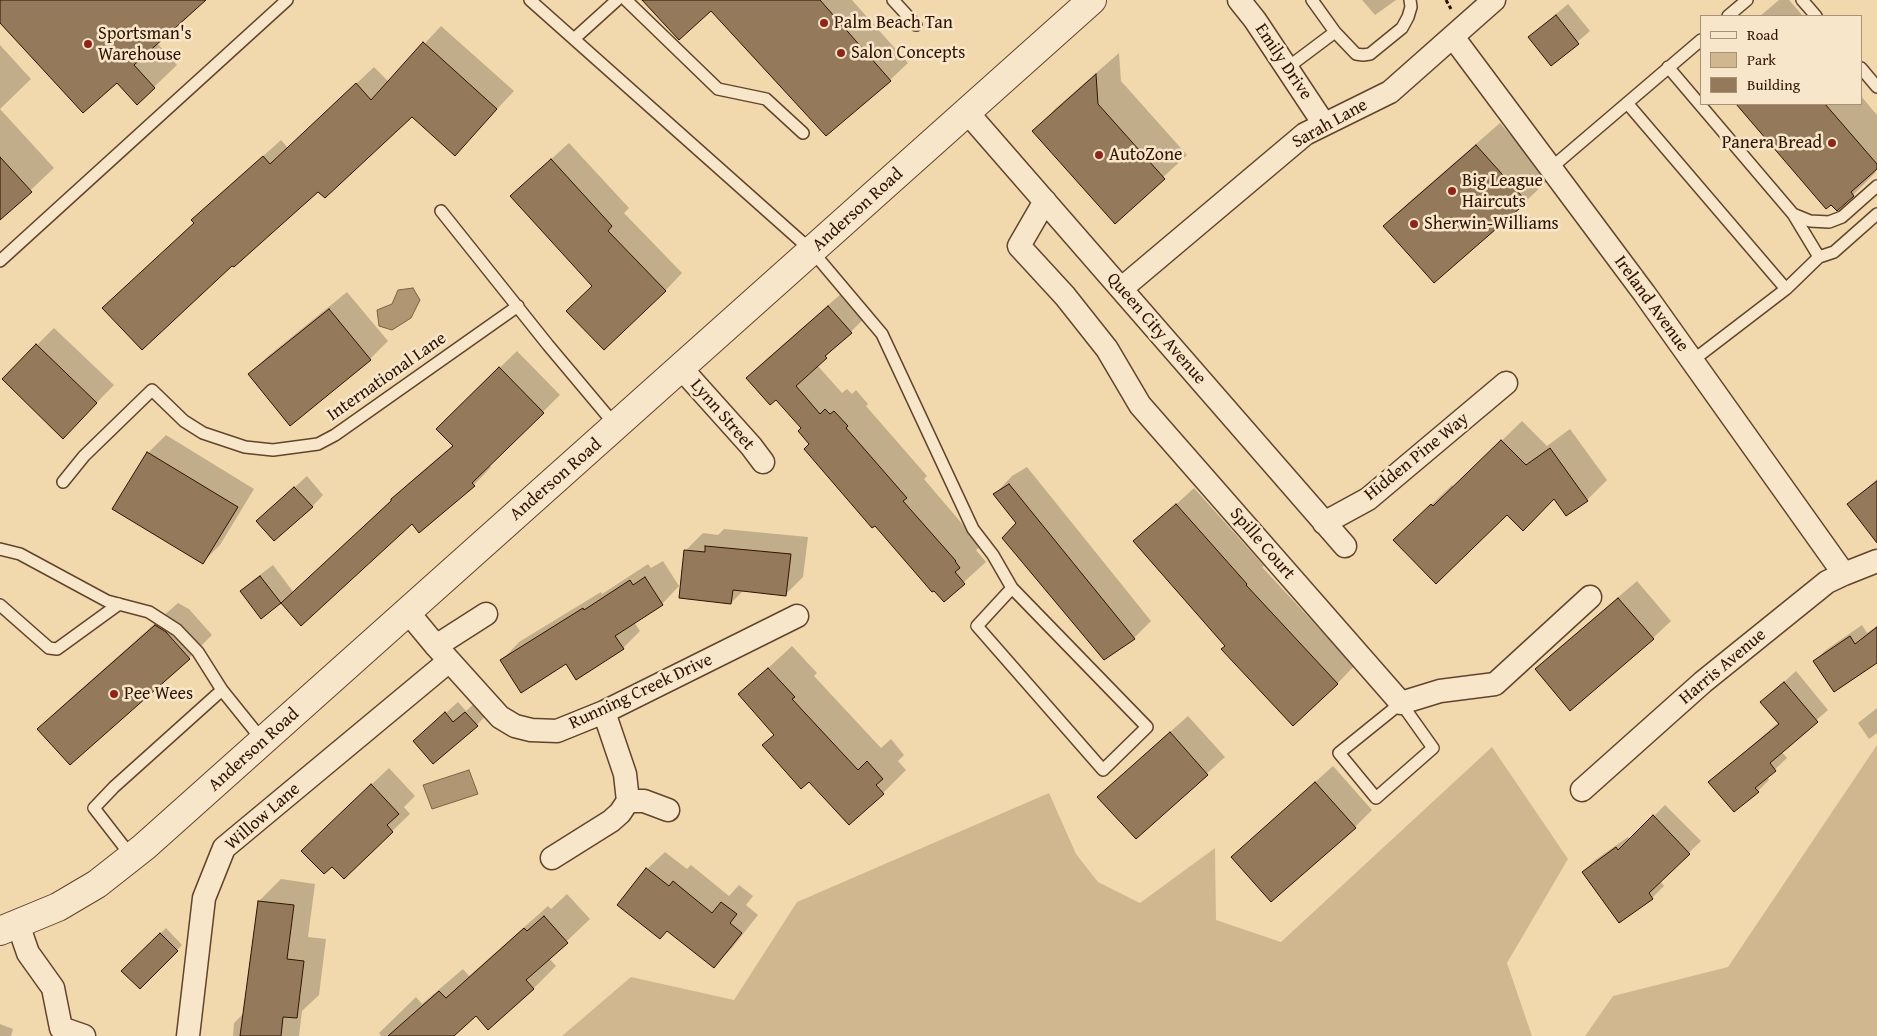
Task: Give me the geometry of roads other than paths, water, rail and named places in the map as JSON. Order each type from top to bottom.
[{"type":"street","name":"Anderson Road","points":[[9,928],[58,907],[97,884],[181,816],[407,611],[617,427],[1092,0]]},
{"type":"street","name":"Emily Drive","points":[[1239,0],[1255,20],[1324,124]]},
{"type":"street","name":"Sarah Lane","points":[[1121,289],[1305,134],[1390,92],[1494,0]]},
{"type":"street","name":"Ireland Avenue","points":[[1453,37],[1692,361],[1844,574]]},
{"type":"street","name":"Queen City Avenue","points":[[967,112],[1344,546]]},
{"type":"street","name":"Spille Court","points":[[1045,201],[1019,246],[1065,296],[1107,349],[1140,405],[1401,703]]},
{"type":"street","name":"Lynn Street","points":[[681,368],[763,462]]},
{"type":"street","name":"Hidden Pine Way","points":[[1324,523],[1368,498],[1506,384]]},
{"type":"street","name":"Harris Avenue","points":[[1582,790],[1703,682],[1827,582],[1877,562]]},
{"type":"street","points":[[1401,703],[1440,691],[1496,684],[1590,597]]},
{"type":"street","name":"Running Creek Drive","points":[[407,611],[442,654],[500,717],[515,726],[531,730],[557,731],[604,712],[797,616]]},
{"type":"street","name":"Willow Lane","points":[[188,1036],[204,898],[224,848],[486,614]]},
{"type":"street","points":[[552,858],[611,821],[620,813],[628,801],[625,774],[604,712]]},
{"type":"street","points":[[628,801],[644,802],[668,810]]},
{"type":"street","points":[[9,928],[53,988],[61,1028],[84,1036]]},
{"type":"lane","points":[[0,261],[287,0]]},
{"type":"lane","points":[[530,0],[575,38],[812,251],[882,334],[973,529],[993,555],[1012,588],[1147,727],[1103,770],[977,626],[1012,588]]},
{"type":"lane","points":[[575,38],[616,0]]},
{"type":"lane","points":[[626,0],[718,89],[766,98],[803,133]]},
{"type":"lane","points":[[893,0],[916,25]]},
{"type":"lane","points":[[1312,0],[1335,32],[1356,54],[1364,55],[1370,54],[1402,28],[1411,7],[1410,0]]},
{"type":"lane","points":[[1729,15],[1747,0]]},
{"type":"lane","points":[[1802,0],[1815,15]]},
{"type":"lane","points":[[1287,68],[1335,32]]},
{"type":"lane","points":[[1551,168],[1700,41]]},
{"type":"lane","points":[[1668,67],[1700,105]]},
{"type":"lane","points":[[1862,69],[1877,87]]},
{"type":"lane","points":[[1627,103],[1786,289]]},
{"type":"lane","points":[[1700,105],[1793,214],[1819,257]]},
{"type":"lane","points":[[1793,214],[1810,221],[1829,222],[1842,217],[1877,186]]},
{"type":"lane","points":[[441,211],[548,345],[617,427]]},
{"type":"lane","points":[[1692,361],[1786,289],[1819,257],[1834,252],[1877,214]]},
{"type":"lane","name":"International Lane","points":[[63,482],[84,456],[152,390],[184,421],[203,433],[245,446],[273,450],[318,444],[334,435],[518,306]]},
{"type":"lane","points":[[0,549],[20,554],[107,601],[149,612],[177,630],[198,652],[222,690],[263,741]]},
{"type":"lane","points":[[0,605],[49,648],[57,649],[119,604]]},
{"type":"lane","points":[[132,857],[94,808],[156,747],[222,690]]},
{"type":"lane","points":[[1401,703],[1433,748],[1376,798],[1339,754],[1401,703]]},
{"type":"place","name":"Palm Beach Tan","points":[[824,23]]},
{"type":"place","name":"Sportsman's Warehouse","points":[[88,44]]},
{"type":"place","name":"Salon Concepts","points":[[841,53]]},
{"type":"place","name":"Panera Bread","points":[[1832,143]]},
{"type":"place","name":"AutoZone","points":[[1099,155]]},
{"type":"place","name":"Big League Haircuts","points":[[1452,191]]},
{"type":"place","name":"Sherwin-Williams","points":[[1414,224]]},
{"type":"place","name":"Pee Wees","points":[[114,694]]}]
